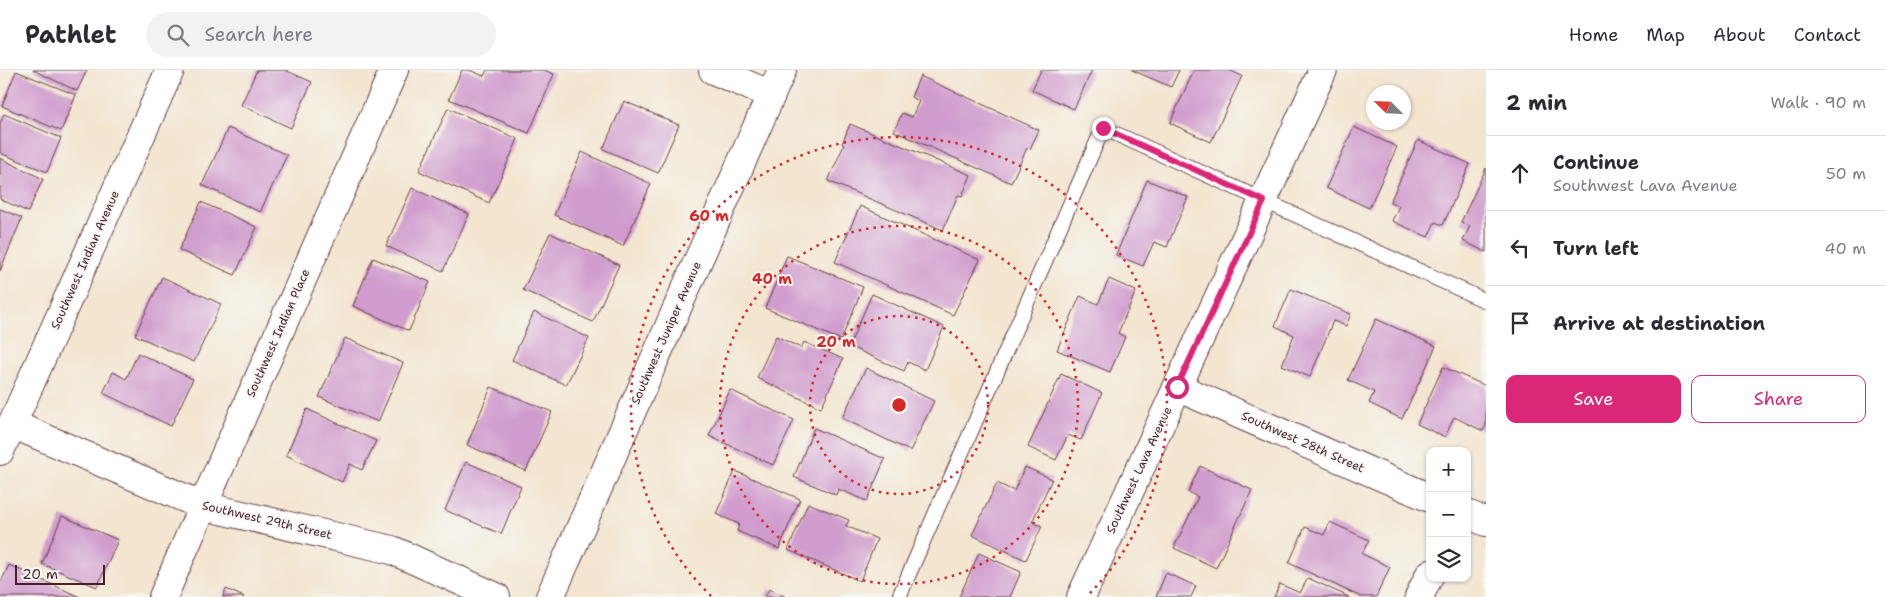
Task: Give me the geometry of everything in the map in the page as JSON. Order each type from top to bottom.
[{"type":"street","name":"Southwest Indian Avenue","points":[[0,450],[170,70]]},
{"type":"street","name":"Southwest Indian Place","points":[[163,597],[394,70]]},
{"type":"street","points":[[713,70],[771,95]]},
{"type":"street","name":"Southwest Juniper Avenue","points":[[550,597],[782,70]]},
{"type":"street","name":"Southwest Lava Avenue","points":[[1081,597],[1323,70]]},
{"type":"street","name":"Southwest 28th Street","points":[[1177,387],[1426,496]]},
{"type":"street","name":"Southwest 29th Street","points":[[12,424],[203,506],[392,550],[496,597]]},
{"type":"street","points":[[1471,516],[1486,522]]},
{"type":"street","points":[[1419,597],[1426,582]]},
{"type":"lane","points":[[899,597],[1103,128],[1486,301]]},
{"type":"building","points":[[33,70],[87,70],[77,91]]},
{"type":"building","points":[[257,70],[285,70],[312,82],[291,128],[241,105]]},
{"type":"building","points":[[462,70],[469,70],[484,76],[487,70],[544,70],[554,74],[529,133],[449,99]]},
{"type":"building","points":[[1041,70],[1092,70],[1074,109],[1032,90]]},
{"type":"building","points":[[1132,70],[1179,70],[1171,87]]},
{"type":"building","points":[[1194,70],[1229,70],[1242,76],[1211,142],[1170,123]]},
{"type":"building","points":[[16,71],[76,95],[61,131],[2,106]]},
{"type":"building","points":[[920,76],[1039,130],[1030,149],[1027,148],[1011,183],[894,131],[902,113],[912,117],[919,101],[911,97]]},
{"type":"building","points":[[624,101],[679,125],[658,173],[603,149]]},
{"type":"building","points":[[448,108],[518,139],[489,203],[419,171]]},
{"type":"building","points":[[4,114],[61,138],[47,172],[0,153],[0,123]]},
{"type":"building","points":[[850,124],[971,175],[962,196],[958,195],[943,230],[828,181],[844,145],[842,144]]},
{"type":"building","points":[[1354,127],[1397,147],[1369,208],[1326,188]]},
{"type":"building","points":[[228,128],[287,155],[260,212],[202,185]]},
{"type":"building","points":[[1418,140],[1470,164],[1443,225],[1435,222],[1428,237],[1392,221],[1399,206],[1390,202]]},
{"type":"building","points":[[582,152],[651,184],[623,246],[554,215]]},
{"type":"building","points":[[0,158],[43,179],[28,212],[0,199]]},
{"type":"building","points":[[1486,168],[1486,252],[1463,241],[1470,226],[1461,222]]},
{"type":"building","points":[[1147,180],[1188,197],[1167,247],[1154,242],[1143,266],[1116,255]]},
{"type":"building","points":[[412,188],[469,214],[443,271],[386,246]]},
{"type":"building","points":[[201,202],[257,227],[235,275],[179,250]]},
{"type":"building","points":[[860,206],[980,260],[953,315],[835,262]]},
{"type":"building","points":[[0,209],[22,218],[0,271]]},
{"type":"building","points":[[550,233],[619,265],[593,322],[523,290]]},
{"type":"building","points":[[787,256],[863,287],[841,340],[765,308]]},
{"type":"building","points":[[373,258],[430,282],[409,331],[353,306]]},
{"type":"building","points":[[162,277],[221,304],[194,362],[135,335]]},
{"type":"building","points":[[1109,279],[1136,291],[1118,333],[1125,337],[1110,372],[1057,350],[1080,296],[1098,304]]},
{"type":"building","points":[[1291,289],[1351,314],[1346,326],[1333,321],[1310,377],[1282,365],[1294,335],[1275,326]]},
{"type":"building","points":[[872,294],[944,327],[925,370],[908,362],[904,371],[849,346]]},
{"type":"building","points":[[534,312],[589,338],[566,385],[512,360]]},
{"type":"building","points":[[1376,319],[1436,346],[1402,419],[1369,403],[1374,392],[1348,380]]},
{"type":"building","points":[[776,336],[801,348],[804,342],[843,359],[821,408],[757,378]]},
{"type":"building","points":[[345,338],[403,363],[378,422],[319,397]]},
{"type":"building","points":[[138,353],[193,379],[171,426],[103,393],[113,372],[126,379]]},
{"type":"building","points":[[1443,367],[1486,386],[1486,425],[1483,431],[1454,417],[1445,437],[1417,424]]},
{"type":"building","points":[[866,368],[934,401],[910,451],[842,418]]},
{"type":"building","points":[[1061,374],[1102,393],[1081,440],[1068,435],[1056,460],[1028,447]]},
{"type":"building","points":[[491,387],[552,412],[526,471],[467,445]]},
{"type":"building","points":[[730,390],[794,420],[773,465],[709,436]]},
{"type":"building","points":[[307,409],[376,441],[362,470],[350,464],[342,482],[286,455]]},
{"type":"building","points":[[814,428],[885,459],[867,501],[838,489],[836,495],[794,477]]},
{"type":"building","points":[[466,462],[521,486],[501,534],[445,510]]},
{"type":"building","points":[[1200,466],[1252,490],[1216,568],[1174,548],[1198,497],[1188,492]]},
{"type":"building","points":[[1025,467],[1052,479],[1032,522],[1042,526],[1026,560],[972,535],[997,483],[1014,491]]},
{"type":"building","points":[[735,471],[800,499],[779,549],[737,531],[739,524],[716,514]]},
{"type":"building","points":[[808,503],[849,520],[846,526],[877,539],[860,581],[788,550]]},
{"type":"building","points":[[62,516],[118,540],[97,587],[42,564]]},
{"type":"building","points":[[1330,522],[1369,540],[1362,554],[1390,567],[1376,597],[1361,597],[1289,563],[1305,527],[1324,535]]},
{"type":"building","points":[[979,553],[1021,572],[1010,597],[959,597]]},
{"type":"building","points":[[9,565],[80,597],[0,597],[0,584]]},
{"type":"building","points":[[1166,573],[1196,586],[1191,597],[1156,597]]},
{"type":"building","points":[[1308,578],[1349,597],[1274,597],[1280,584],[1300,593]]},
{"type":"building","points":[[226,589],[244,597],[223,597]]},
{"type":"building","points":[[769,589],[786,597],[765,597]]},
{"type":"route","points":[[1103,128],[1264,201],[1177,387]]}]
